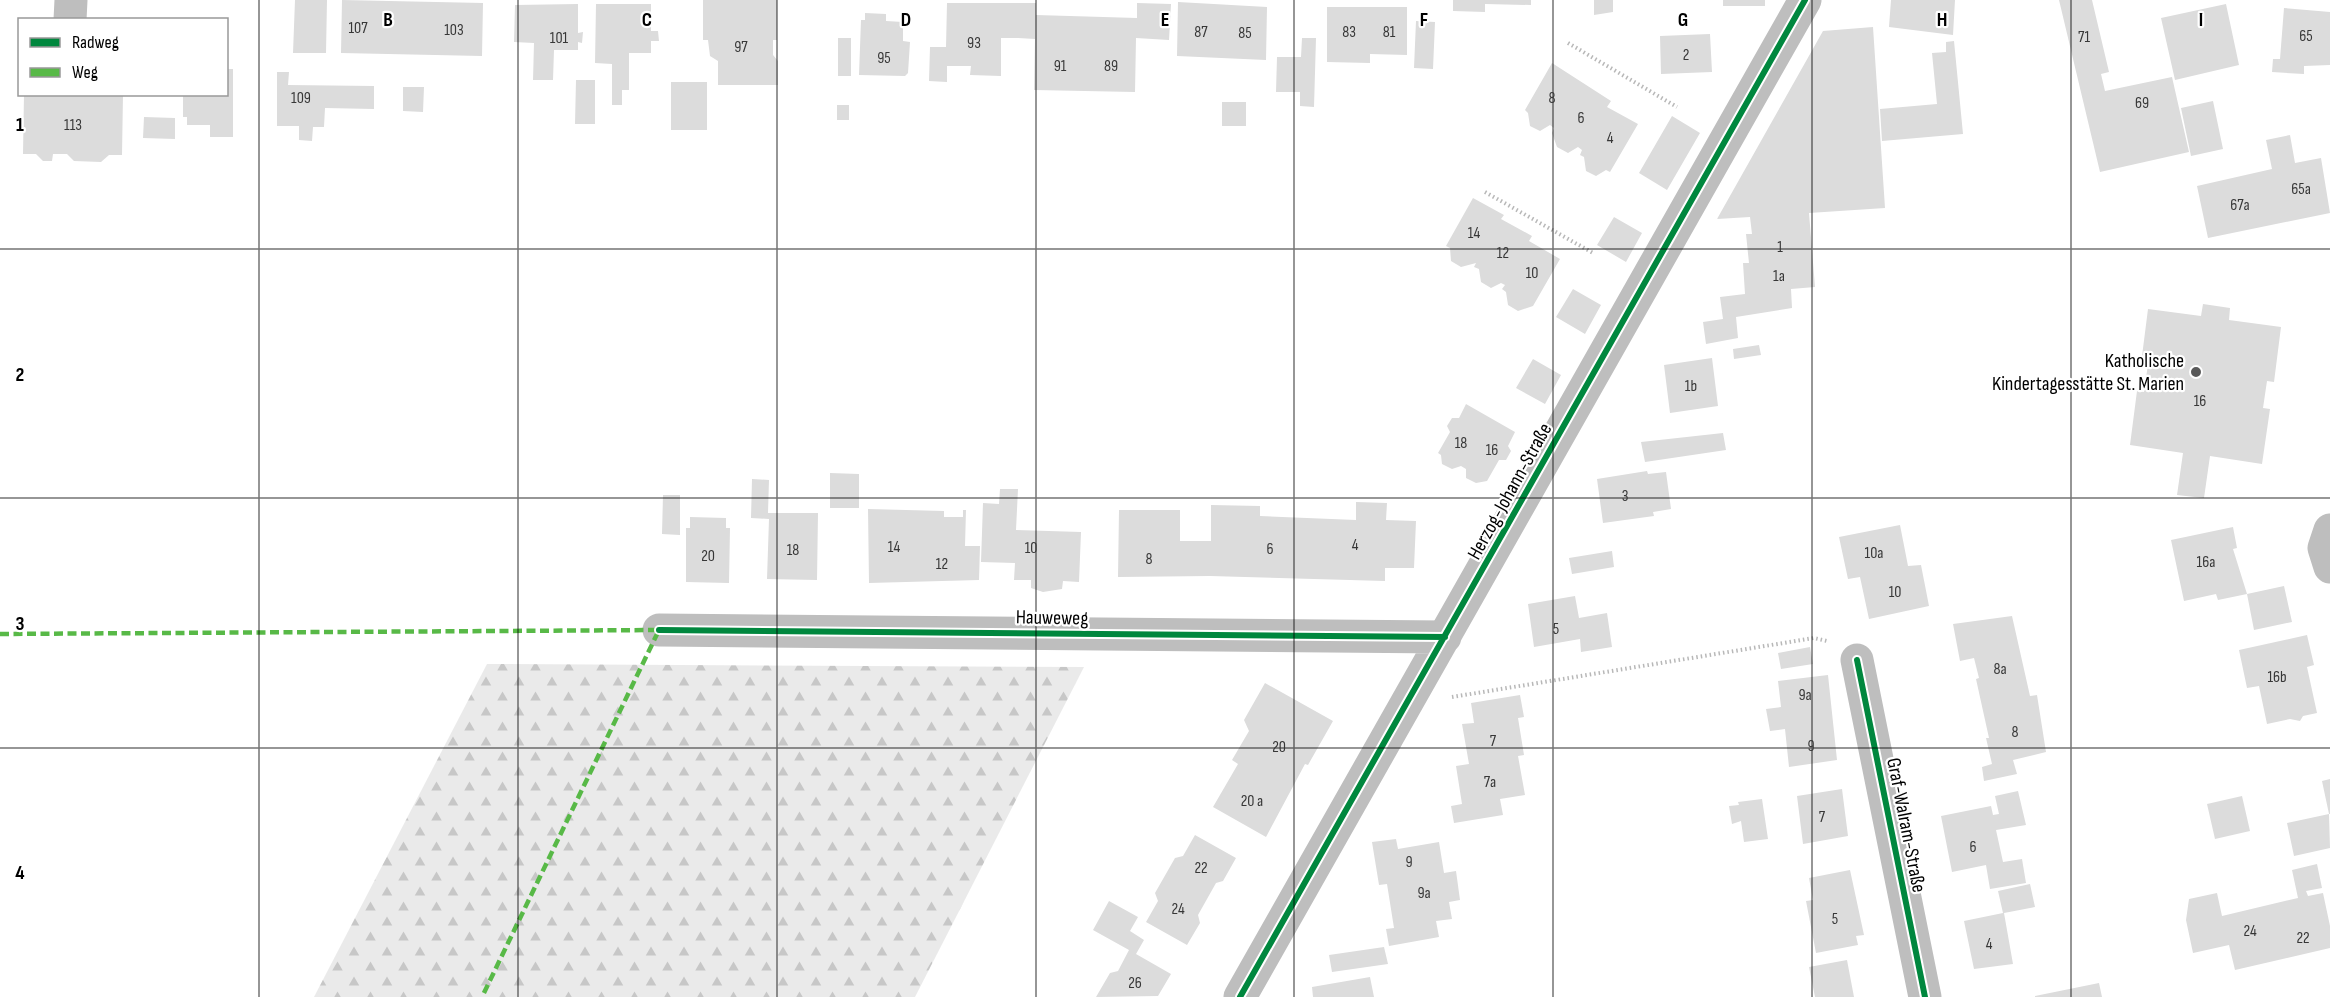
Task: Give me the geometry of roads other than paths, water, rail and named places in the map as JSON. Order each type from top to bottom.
[{"type":"street","points":[[70,18],[71,0]]},
{"type":"street","name":"Herzog-Johann-Straße","points":[[1240,997],[1805,0]]},
{"type":"street","points":[[2330,530],[2324,548],[2330,567]]},
{"type":"street","name":"Hauweweg","points":[[659,630],[1445,638]]},
{"type":"street","name":"Graf-Walram-Straße","points":[[1857,660],[1925,997]]},
{"type":"place","name":"Katholische Kindertagesstätte St. Marien","points":[[2196,372]]}]
